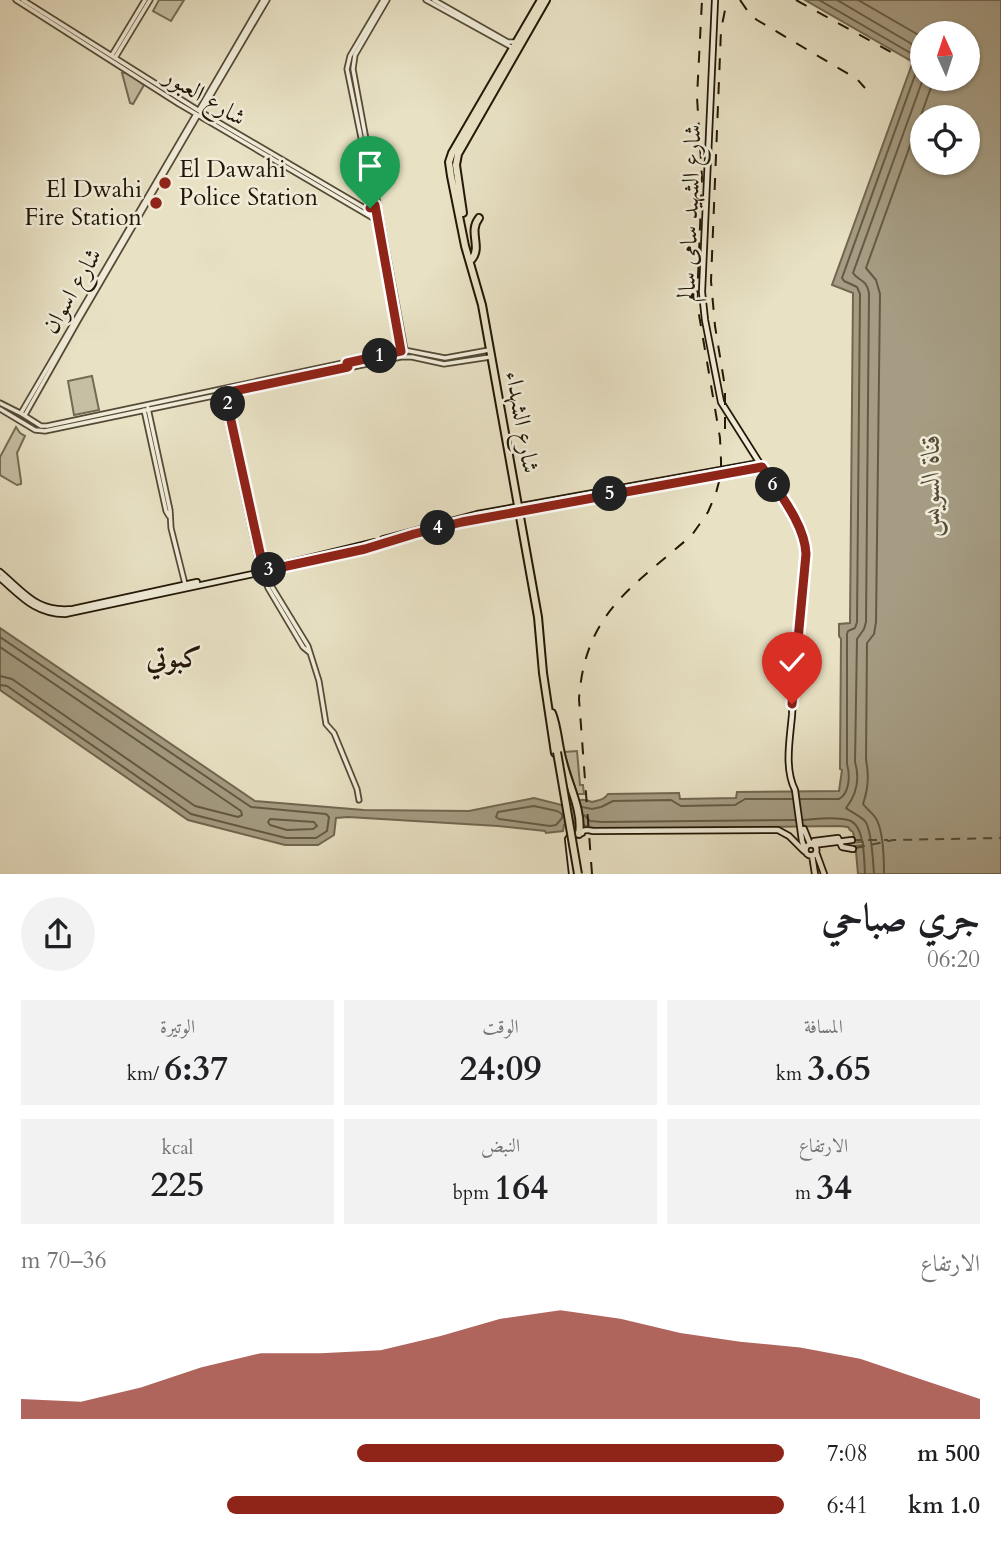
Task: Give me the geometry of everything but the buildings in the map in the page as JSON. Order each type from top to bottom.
[{"type":"highway","name":"شارع الشهداء","points":[[510,453],[486,354],[480,298],[465,246],[452,153],[543,0]]},
{"type":"highway","name":"شارع الشهداء","points":[[453,165],[529,24]]},
{"type":"highway","name":"شارع الشهداء","points":[[454,175],[465,231],[485,303],[538,617],[543,673],[575,874]]},
{"type":"highway","points":[[472,259],[477,252],[474,226],[478,218]]},
{"type":"highway","name":"شارع الشهداء","points":[[519,508],[541,618],[556,753]]},
{"type":"highway","points":[[552,713],[580,829]]},
{"type":"main road","name":"شارع الشهيد سامى سالم","points":[[715,0],[702,302],[721,402],[800,527],[806,549],[789,762],[805,850]]},
{"type":"main road","points":[[0,578],[37,609],[61,614],[354,551],[469,518],[761,465]]},
{"type":"main road","points":[[0,572],[30,598],[55,610],[73,609],[213,580]]},
{"type":"main road","points":[[575,874],[568,839],[580,829],[778,830],[789,835],[807,854],[814,853]]},
{"type":"main road","points":[[803,833],[816,848],[815,874]]},
{"type":"main road","points":[[805,850],[812,844],[852,840]]},
{"type":"main road","points":[[841,841],[842,847],[853,849]]},
{"type":"main road","points":[[814,853],[824,874]]},
{"type":"street","name":"شارع العبور","points":[[16,0],[378,221]]},
{"type":"street","name":"شارع العبور","points":[[23,0],[69,31]]},
{"type":"street","points":[[113,57],[147,0]]},
{"type":"street","name":"شارع اسوان","points":[[23,414],[265,0]]},
{"type":"street","points":[[385,0],[363,38],[354,59],[353,72],[403,350]]},
{"type":"street","points":[[426,0],[508,42],[517,41]]},
{"type":"street","points":[[436,3],[513,48]]},
{"type":"street","name":"شارع العبور","points":[[76,35],[170,95]]},
{"type":"street","points":[[363,38],[350,56],[347,69],[400,333]]},
{"type":"street","name":"شارع العبور","points":[[342,197],[367,208],[375,205]]},
{"type":"street","points":[[176,402],[341,367],[403,350],[448,358],[486,354]]},
{"type":"street","points":[[348,365],[405,356],[447,364],[486,354]]},
{"type":"street","points":[[428,361],[429,355]]},
{"type":"street","points":[[435,363],[437,357]]},
{"type":"street","points":[[0,405],[39,431],[341,367]]},
{"type":"street","points":[[224,393],[262,570],[268,588],[303,647],[309,652],[319,681],[326,724],[334,733],[358,791],[359,800]]},
{"type":"street","points":[[0,405],[23,414],[41,426],[59,426]]},
{"type":"street","points":[[146,408],[185,584]]},
{"type":"shaded area","points":[[159,0],[184,0],[171,21],[153,11]]},
{"type":"shaded area","points":[[127,72],[144,85],[133,104],[130,103],[122,73]]},
{"type":"shaded area","points":[[92,376],[99,410],[74,415],[68,381]]},
{"type":"shaded area","points":[[16,427],[25,436],[17,453],[21,484],[17,485],[0,475],[0,457]]},
{"type":"shaded area","points":[[577,751],[580,785],[583,785],[584,794],[577,794],[564,752]]},
{"type":"water","name":"قناة السويس","points":[[805,0],[1001,0],[1001,874],[858,874],[853,846],[863,845],[863,842],[852,843],[853,832],[848,827],[839,826],[602,829],[583,825],[582,822],[564,825],[563,831],[546,833],[498,826],[348,817],[336,818],[334,835],[318,845],[285,845],[188,820],[0,690],[0,628],[255,801],[364,810],[469,811],[534,798],[563,807],[578,800],[599,800],[608,794],[679,793],[680,799],[736,798],[737,792],[839,791],[842,770],[839,624],[850,623],[853,293],[832,285],[910,70],[910,91],[980,91],[980,21],[910,21],[910,60]]},
{"type":"ferry route","points":[[856,848],[893,840],[1001,838]]},
{"type":"ferry route","points":[[852,840],[888,840]]},
{"type":"railway","points":[[592,874],[579,699],[583,669],[591,644],[616,604],[692,535],[708,512],[721,474],[720,438],[697,303],[702,177],[697,97],[702,0]]},
{"type":"railway","points":[[725,429],[725,387],[711,281],[721,30],[727,0]]},
{"type":"railway","points":[[740,0],[757,20],[857,79],[865,88]]},
{"type":"railway","points":[[796,0],[898,56]]},
{"type":"place","name":"El Dawahi Police Station","points":[[165,183]]},
{"type":"place","name":"El Dwahi Fire Station","points":[[156,203]]},
{"type":"district","name":"كبوتي","points":[[174,658]]},
{"type":"route","points":[[370,208],[375,205],[401,351],[347,363],[348,367],[225,393],[264,571],[365,549],[385,541],[462,522],[762,467],[803,532],[806,543],[792,704]]}]
